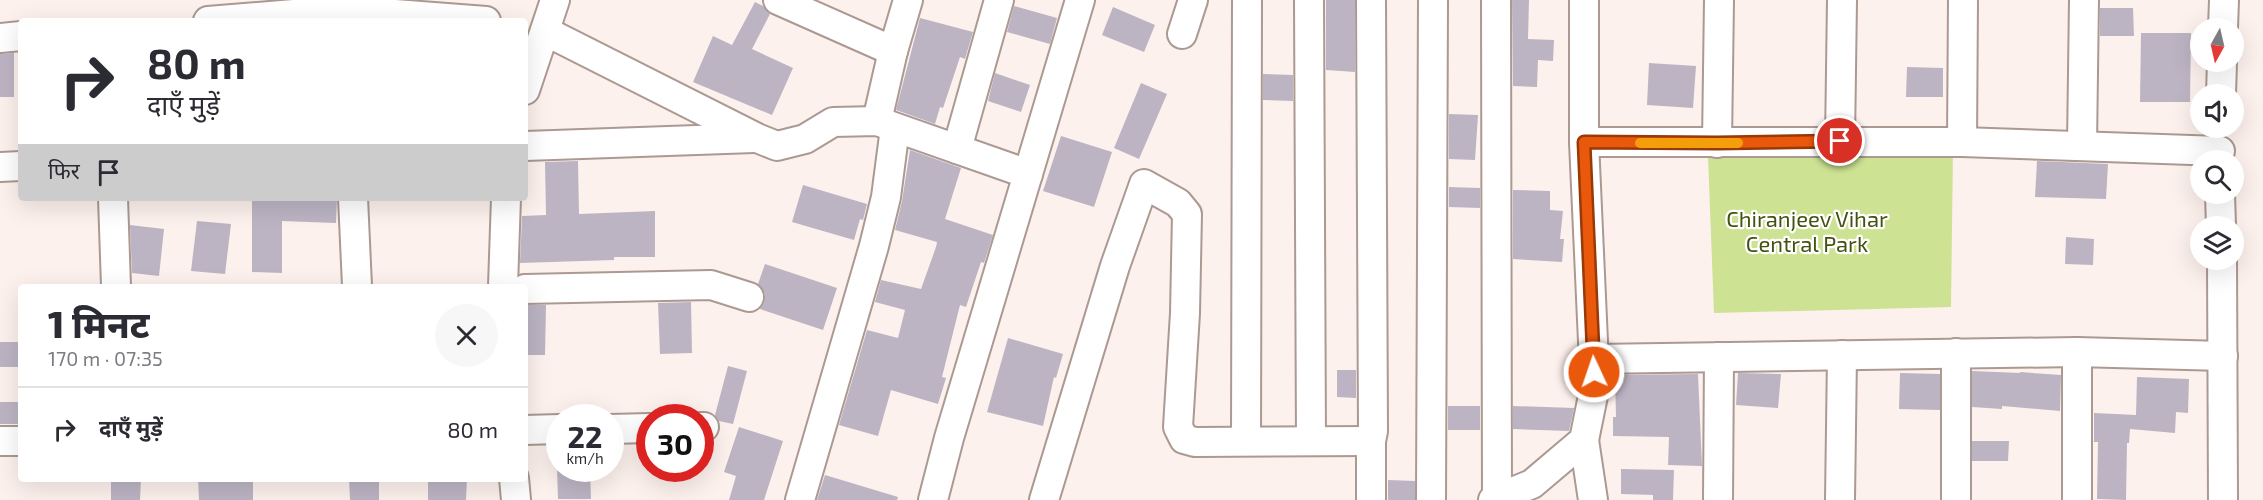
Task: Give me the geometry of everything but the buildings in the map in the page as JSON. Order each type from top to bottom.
[{"type":"street","points":[[528,81],[555,0]]},
{"type":"street","points":[[778,0],[893,51]]},
{"type":"street","points":[[800,500],[874,246],[886,197],[886,125],[893,51],[908,0]]},
{"type":"street","points":[[957,149],[999,0]]},
{"type":"street","points":[[933,500],[949,438],[1080,0]]},
{"type":"street","points":[[1182,34],[1193,0]]},
{"type":"street","points":[[1246,441],[1247,0]]},
{"type":"street","points":[[1309,0],[1311,441]]},
{"type":"street","points":[[1371,0],[1373,431],[1371,500]]},
{"type":"street","points":[[1431,500],[1433,0]]},
{"type":"street","points":[[1496,0],[1495,499],[1532,484],[1584,440]]},
{"type":"street","points":[[1584,0],[1584,142],[1595,386],[1584,440],[1593,500]]},
{"type":"street","points":[[1717,143],[1719,0]]},
{"type":"street","points":[[1840,141],[1842,0]]},
{"type":"street","points":[[1962,142],[1963,0]]},
{"type":"street","points":[[2082,145],[2084,0]]},
{"type":"street","points":[[2223,18],[2224,0]]},
{"type":"street","points":[[245,18],[343,10],[447,18]]},
{"type":"street","points":[[545,31],[777,146],[805,139],[833,122],[886,125],[1028,174]]},
{"type":"street","points":[[0,38],[18,36]]},
{"type":"street","points":[[528,146],[757,138]]},
{"type":"street","points":[[1584,142],[1840,141],[2220,146]]},
{"type":"street","points":[[0,167],[18,166]]},
{"type":"street","points":[[1044,500],[1112,276],[1144,184],[1178,203],[1187,214],[1185,313],[1178,427],[1184,439],[1195,442],[1371,441]]},
{"type":"street","points":[[113,201],[116,284]]},
{"type":"street","points":[[353,201],[357,284]]},
{"type":"street","points":[[503,284],[506,201]]},
{"type":"street","points":[[2222,270],[2223,500]]},
{"type":"street","points":[[528,289],[711,285],[749,297]]},
{"type":"street","points":[[1594,359],[2077,352],[2223,357]]},
{"type":"street","points":[[2077,352],[2077,500]]},
{"type":"street","points":[[1956,353],[1956,500]]},
{"type":"street","points":[[1840,500],[1842,355]]},
{"type":"street","points":[[1718,500],[1719,357]]},
{"type":"street","points":[[528,430],[546,429]]},
{"type":"street","points":[[0,441],[18,441]]},
{"type":"street","points":[[514,482],[516,500]]},
{"type":"green space","name":"Chiranjeev Vihar Central Park","points":[[1953,148],[1951,307],[1714,313],[1708,156]]},
{"type":"slow traffic","points":[[1640,143],[1738,143]]},
{"type":"route","points":[[1594,372],[1584,142],[1840,141]]}]
